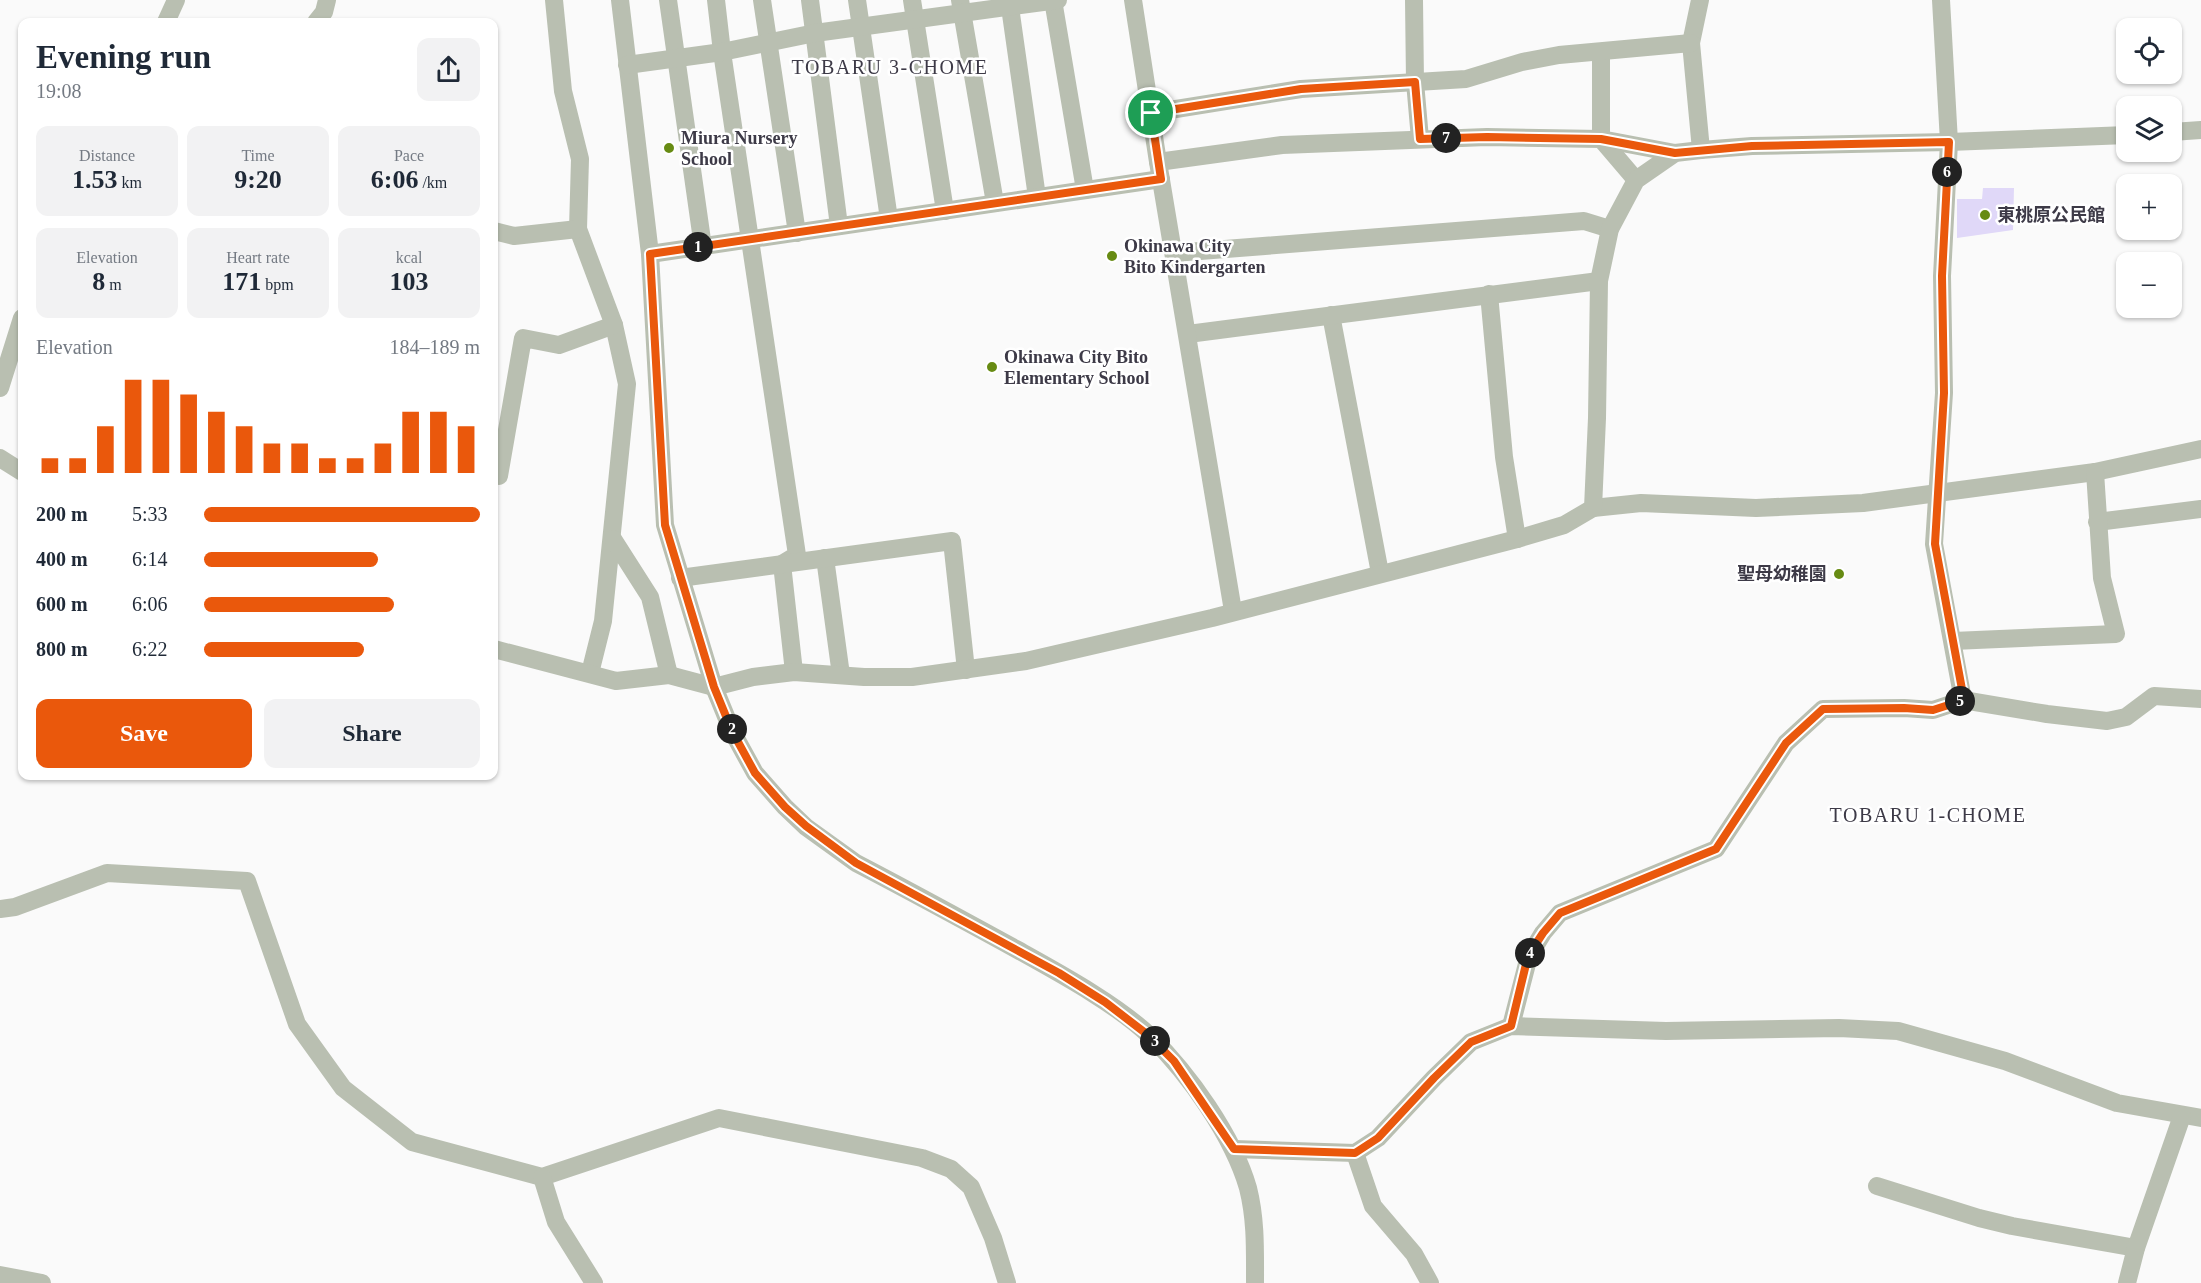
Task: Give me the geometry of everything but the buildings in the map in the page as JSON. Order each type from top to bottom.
[{"type":"street","points":[[168,18],[176,0]]},
{"type":"street","points":[[319,18],[324,12],[327,0]]},
{"type":"street","points":[[554,0],[563,91],[580,159],[578,229],[614,325],[627,384],[603,621],[590,673]]},
{"type":"street","points":[[620,0],[650,254],[665,525],[714,687],[732,731],[755,773],[785,807],[806,826],[856,863],[1059,973],[1105,1002],[1140,1028],[1174,1061],[1234,1149],[1248,1188],[1256,1227],[1254,1283]]},
{"type":"street","points":[[668,0],[703,247]]},
{"type":"street","points":[[716,0],[797,555],[782,564]]},
{"type":"street","points":[[762,0],[798,233]]},
{"type":"street","points":[[810,0],[839,226]]},
{"type":"street","points":[[857,0],[889,219]]},
{"type":"street","points":[[912,0],[945,211]]},
{"type":"street","points":[[1053,0],[1085,190]]},
{"type":"street","points":[[627,65],[722,52],[815,33],[915,20],[962,7],[1058,0]]},
{"type":"street","points":[[1133,0],[1233,611]]},
{"type":"street","points":[[1414,0],[1415,82],[1420,139]]},
{"type":"street","points":[[1701,0],[1691,43],[1701,150]]},
{"type":"street","points":[[1941,0],[1949,142],[1942,276],[1944,393],[1935,544],[1964,700]]},
{"type":"street","points":[[1009,3],[1037,197]]},
{"type":"street","points":[[962,7],[995,203]]},
{"type":"street","points":[[1151,113],[1301,89],[1466,80],[1522,62],[1559,56],[1691,43]]},
{"type":"street","points":[[1602,52],[1601,139],[1636,180]]},
{"type":"street","points":[[2182,131],[2201,130]]},
{"type":"street","points":[[650,254],[1085,190],[1160,170],[1282,145],[1487,137],[1601,139],[1675,153],[1752,146],[2116,135]]},
{"type":"street","points":[[1593,508],[1599,281],[1610,229],[1636,180],[1675,153]]},
{"type":"street","points":[[1174,253],[1584,221],[1610,229]]},
{"type":"street","points":[[498,232],[514,236],[578,229]]},
{"type":"street","points":[[1188,334],[1599,281]]},
{"type":"street","points":[[1489,294],[1504,457],[1517,539]]},
{"type":"street","points":[[1331,315],[1380,573]]},
{"type":"street","points":[[499,476],[524,338],[559,345],[614,325]]},
{"type":"street","points":[[0,388],[18,331]]},
{"type":"street","points":[[498,651],[616,681],[669,675],[714,687],[753,677],[794,672],[912,677],[1026,661],[1233,611],[1517,539],[1564,525],[1593,508],[1641,503],[1756,508],[1852,504],[2095,472],[2201,449]]},
{"type":"street","points":[[0,458],[18,469]]},
{"type":"street","points":[[1953,641],[2116,634],[2102,578],[2095,472]]},
{"type":"street","points":[[2097,522],[2201,509]]},
{"type":"street","points":[[613,539],[650,597],[669,675]]},
{"type":"street","points":[[680,578],[952,541],[966,670]]},
{"type":"street","points":[[825,558],[841,675]]},
{"type":"street","points":[[782,564],[794,672]]},
{"type":"street","points":[[1511,1026],[1528,956],[1560,913],[1716,849],[1786,743],[1823,709],[1933,710],[1964,700],[2107,722],[2126,717],[2154,696],[2201,699]]},
{"type":"street","points":[[0,909],[15,907],[107,873],[247,881],[297,1024],[343,1088],[412,1142],[542,1177],[719,1118],[922,1158],[951,1169],[971,1186],[993,1238],[1007,1283]]},
{"type":"street","points":[[1234,1149],[1355,1153],[1378,1138],[1471,1042],[1511,1026],[1666,1030],[1839,1028],[1898,1030],[2006,1061],[2117,1103],[2201,1118]]},
{"type":"street","points":[[2127,1283],[2136,1248],[2182,1116]]},
{"type":"street","points":[[1355,1153],[1373,1206],[1414,1254],[1430,1283]]},
{"type":"street","points":[[542,1177],[556,1222],[594,1283]]},
{"type":"street","points":[[1877,1186],[2012,1227],[2136,1248]]},
{"type":"street","points":[[0,1275],[42,1283]]},
{"type":"place","name":"Miura Nursery School","points":[[669,148]]},
{"type":"place","name":"東桃原公民館","points":[[1985,215]]},
{"type":"place","name":"Okinawa City Bito Kindergarten","points":[[1112,256]]},
{"type":"place","name":"Okinawa City Bito Elementary School","points":[[992,367]]},
{"type":"place","name":"聖母幼稚園","points":[[1839,574]]},
{"type":"district","name":"TOBARU 3-CHOME","points":[[890,67]]},
{"type":"district","name":"TOBARU 1-CHOME","points":[[1928,815]]},
{"type":"route","points":[[1415,82],[1420,139],[1487,137],[1601,139],[1675,153],[1752,146],[1949,142],[1942,276],[1944,393],[1935,544],[1964,700],[1933,710],[1823,709],[1786,743],[1716,849],[1560,913],[1528,956],[1511,1026],[1471,1042],[1378,1138],[1355,1153],[1234,1149],[1174,1061],[1148,1035],[1105,1002],[1059,973],[856,863],[827,843],[785,807],[755,773],[732,731],[714,687],[665,525],[650,254],[1161,179],[1151,113],[1301,89],[1415,82]]}]
